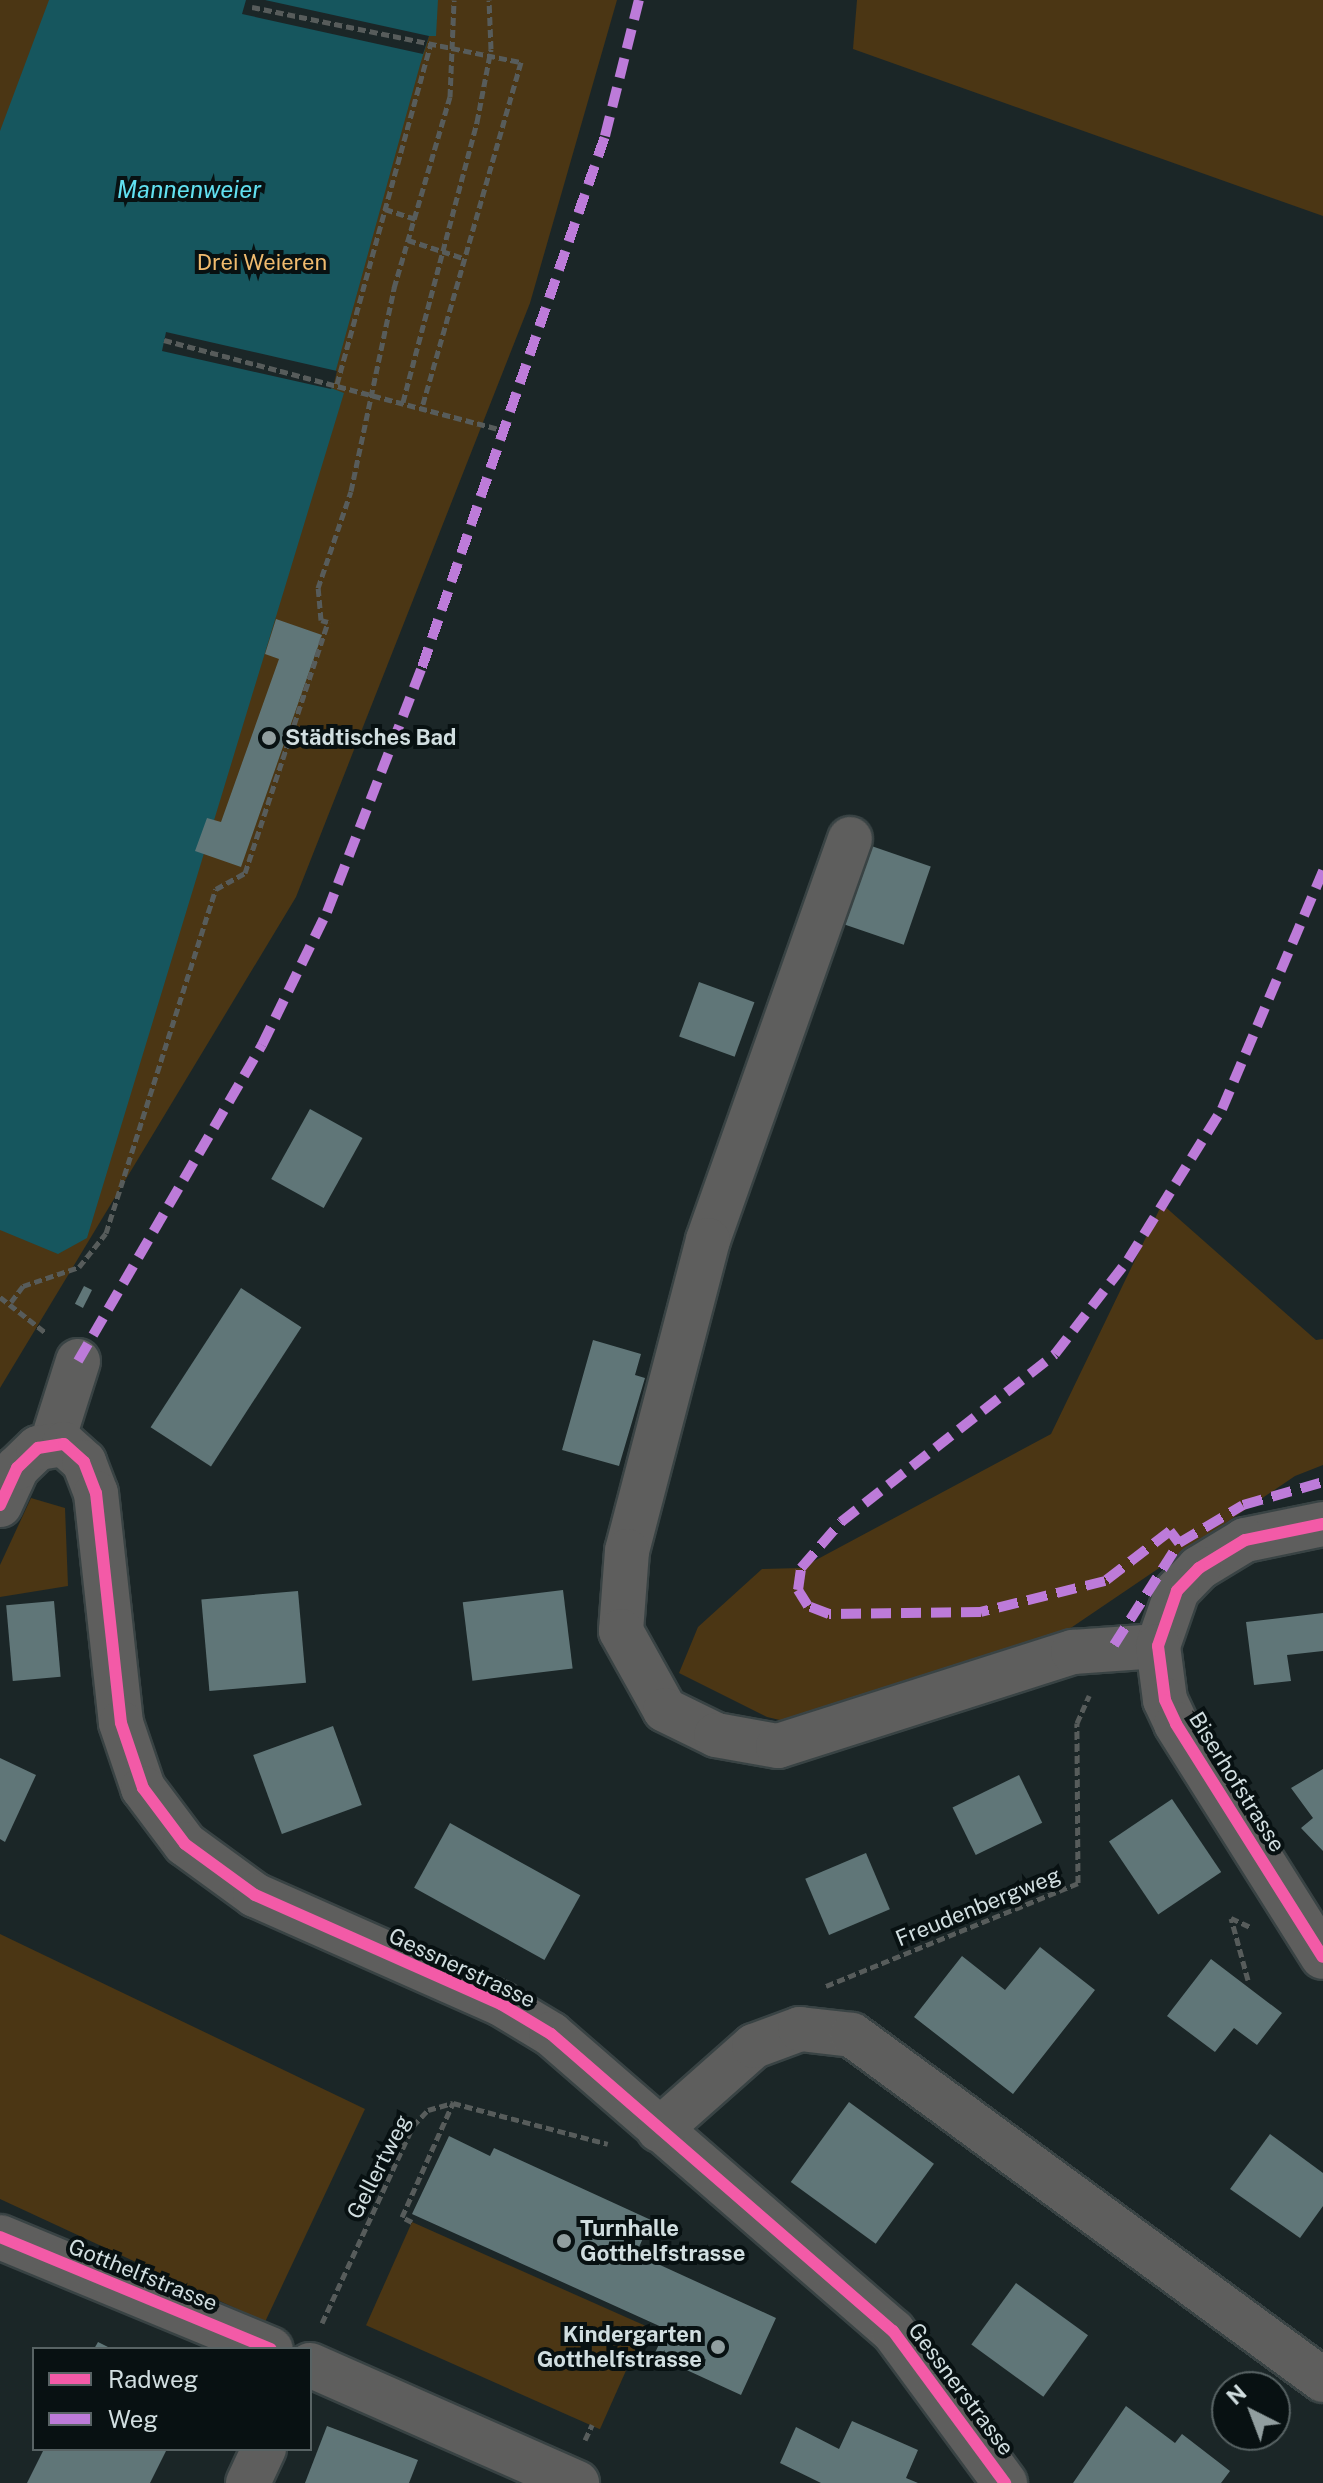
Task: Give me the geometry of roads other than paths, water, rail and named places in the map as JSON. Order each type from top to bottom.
[{"type":"street","points":[[850,839],[708,1240],[627,1551],[621,1631],[665,1710],[716,1735],[778,1746],[1114,1645],[1158,1646]]},
{"type":"street","points":[[0,1505],[17,1468],[52,1443],[78,1361]]},
{"type":"street","name":"Gessnerstrasse","points":[[52,1443],[75,1451],[92,1476],[121,1723],[143,1788],[185,1844],[255,1895],[501,2004],[551,2034],[893,2331],[1005,2483]]},
{"type":"street","name":"Biserhofstrasse","points":[[1323,1524],[1245,1540],[1199,1568],[1177,1591],[1158,1646],[1165,1700],[1176,1724],[1323,1957]]},
{"type":"street","points":[[659,2130],[754,2046],[800,2029],[852,2035],[1323,2380]]},
{"type":"street","name":"Gotthelfstrasse","points":[[0,2237],[266,2347]]},
{"type":"street","points":[[313,2351],[577,2483]]},
{"type":"street","points":[[248,2483],[263,2451]]},
{"type":"water","name":"Mannenweier","points":[[49,0],[438,0],[436,36],[429,36],[420,65],[331,388],[344,393],[87,1238],[58,1254],[0,1230],[0,131]]},
{"type":"place","name":"Städtisches Bad","points":[[269,738]]},
{"type":"place","name":"Turnhalle Gotthelfstrasse","points":[[564,2241]]},
{"type":"place","name":"Kindergarten Gotthelfstrasse","points":[[718,2347]]},
{"type":"park label","name":"Drei Weieren","points":[[262,263]]}]
